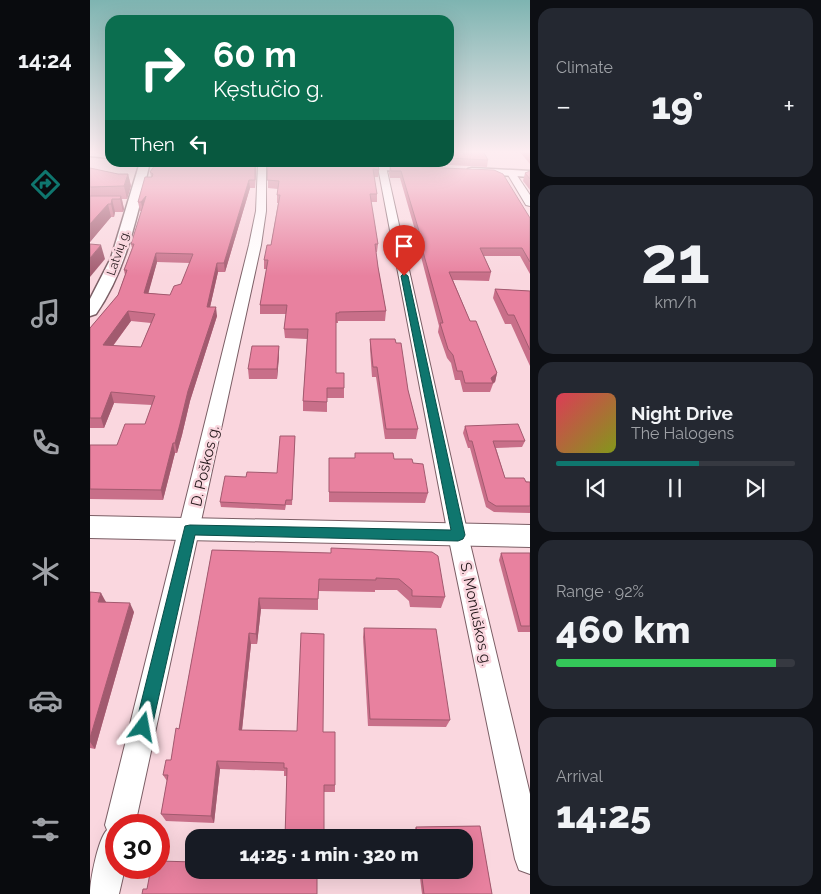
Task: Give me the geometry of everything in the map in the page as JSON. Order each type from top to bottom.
[{"type":"main road","points":[[90,527],[530,536]]},
{"type":"street","name":"Latvių g.","points":[[90,311],[109,279],[120,252],[128,204],[133,193]]},
{"type":"street","name":"D. Poškos g.","points":[[123,814],[255,245],[261,211],[261,193]]},
{"type":"street","name":"S. Moniuškos g.","points":[[388,193],[458,535],[530,858]]},
{"type":"street","points":[[104,894],[107,879]]},
{"type":"building","points":[[141,193],[245,193],[224,263],[217,263],[207,307],[216,307],[188,391],[161,490],[90,489],[90,445],[117,445],[125,424],[145,424],[155,396],[111,392],[101,418],[90,418],[90,328],[118,295],[127,270],[124,270],[134,244],[131,244],[146,196],[141,202],[138,202]],"holes":[[[156,253],[193,254],[181,284],[174,286],[170,295],[144,293]],[[128,311],[155,314],[141,347],[103,345]]]},
{"type":"building","points":[[277,193],[377,193],[370,194],[378,244],[375,244],[378,267],[386,311],[336,313],[336,373],[344,373],[344,388],[327,388],[327,402],[303,401],[308,329],[284,329],[287,305],[260,305],[268,260],[264,260],[267,245],[271,245],[280,195],[277,195]]},
{"type":"building","points":[[408,193],[514,193],[530,218],[530,262],[522,248],[480,248],[491,272],[449,272],[470,321],[476,321],[497,373],[491,378],[493,383],[465,383],[462,371],[457,371],[453,355],[448,349],[440,323],[443,323],[420,241],[422,241]]},
{"type":"building","points":[[90,196],[121,196],[120,199],[112,199],[111,204],[108,204],[90,224]]},
{"type":"building","points":[[90,244],[101,245],[90,258]]},
{"type":"building","points":[[495,289],[530,291],[530,350],[514,315],[508,315]]},
{"type":"building","points":[[370,339],[395,339],[396,343],[401,343],[408,390],[418,429],[386,429],[377,367],[373,367]]},
{"type":"building","points":[[252,346],[279,346],[277,369],[248,369]]},
{"type":"building","points":[[518,424],[525,441],[493,441],[505,478],[524,478],[526,482],[530,482],[530,506],[496,506],[488,501],[472,441],[469,441],[465,426]]},
{"type":"building","points":[[280,436],[295,436],[292,500],[286,500],[285,505],[220,502],[225,476],[246,477],[247,472],[277,473]]},
{"type":"building","points":[[355,453],[393,453],[394,459],[412,459],[413,463],[423,464],[428,493],[329,492],[329,458],[355,458]]},
{"type":"building","points":[[331,548],[432,552],[438,556],[445,597],[412,596],[412,590],[399,579],[376,578],[376,580],[319,579],[318,599],[259,598],[256,634],[249,633],[239,730],[297,731],[301,633],[324,634],[323,732],[335,732],[335,785],[324,785],[324,829],[285,829],[287,768],[284,768],[284,763],[217,761],[211,816],[161,814],[168,775],[163,775],[166,760],[171,760],[176,728],[179,729],[212,550],[331,553]]},
{"type":"building","points":[[501,553],[530,553],[530,626],[521,626]]},
{"type":"building","points":[[90,592],[101,593],[98,602],[130,603],[90,738]]},
{"type":"building","points":[[364,628],[436,629],[450,720],[370,719]]},
{"type":"building","points":[[480,826],[492,894],[424,894],[422,879],[473,879],[473,829],[416,829],[416,827]]},
{"type":"building","points":[[170,861],[185,862],[185,879],[317,879],[317,894],[142,894],[143,889],[147,889],[149,879],[170,879]]},
{"type":"route","points":[[143,727],[190,530],[458,535],[404,276]]}]
